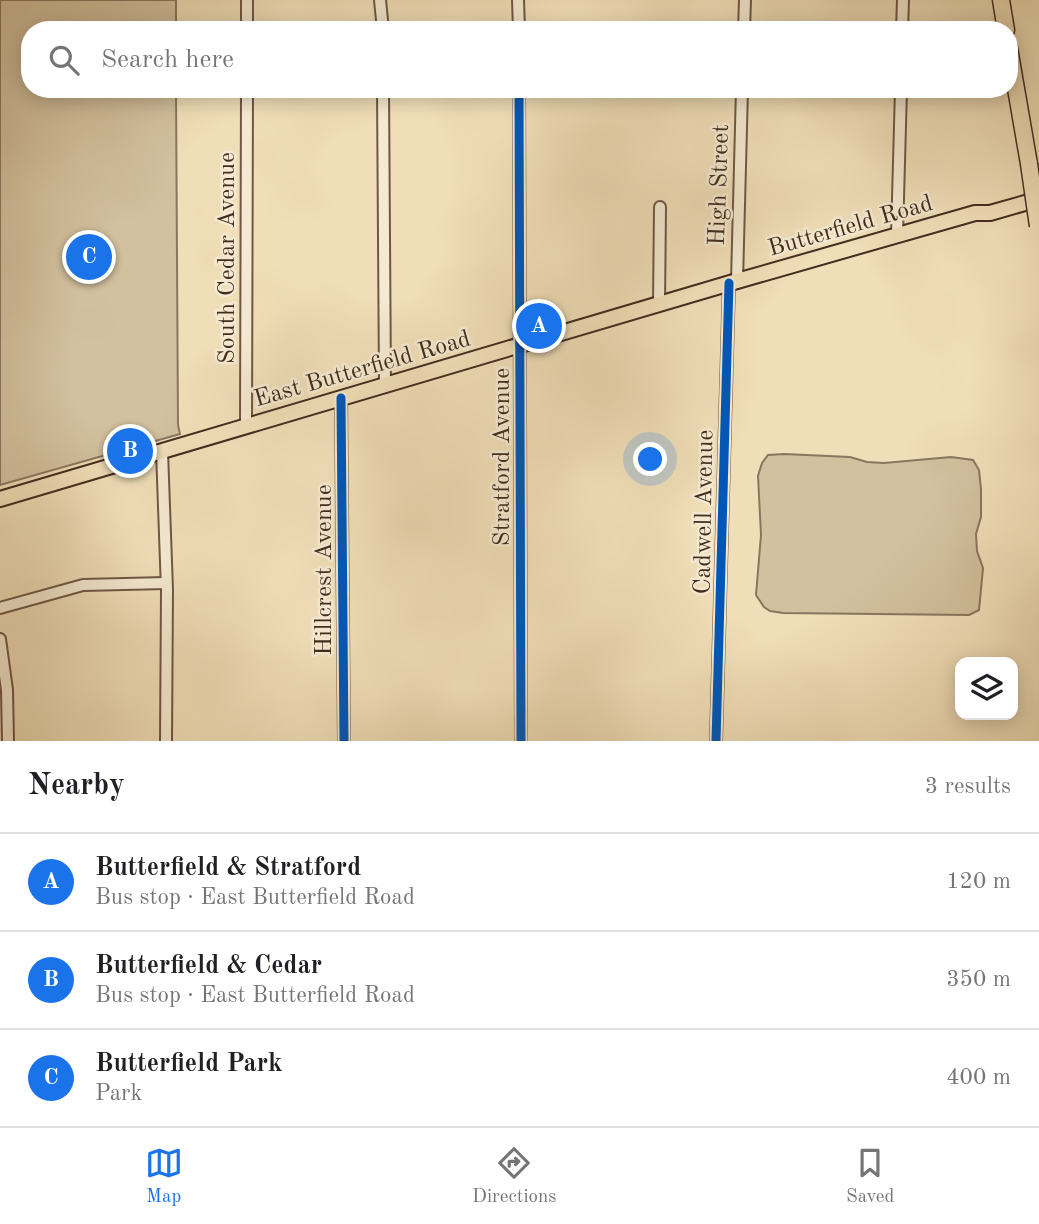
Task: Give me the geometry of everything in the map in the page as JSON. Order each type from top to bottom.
[{"type":"highway","points":[[1001,0],[1004,21]]},
{"type":"highway","points":[[1018,98],[1039,232]]},
{"type":"main road","name":"Butterfield Road","points":[[975,213],[987,205],[1039,190]]},
{"type":"main road","name":"Butterfield Road","points":[[733,282],[975,213],[990,213],[1039,199]]},
{"type":"main road","name":"East Butterfield Road","points":[[0,499],[733,282]]},
{"type":"street","points":[[247,0],[247,21]]},
{"type":"street","points":[[380,0],[382,21]]},
{"type":"street","points":[[519,0],[519,21]]},
{"type":"street","points":[[744,21],[745,0]]},
{"type":"street","points":[[902,21],[903,0]]},
{"type":"street","name":"South Cedar Avenue","points":[[246,426],[247,98]]},
{"type":"street","points":[[383,98],[385,385]]},
{"type":"street","name":"Stratford Avenue","points":[[519,98],[521,741]]},
{"type":"street","name":"High Street","points":[[733,282],[742,98]]},
{"type":"street","points":[[897,235],[901,98]]},
{"type":"street","points":[[659,304],[660,206]]},
{"type":"street","name":"Cadwell Avenue","points":[[716,741],[733,282]]},
{"type":"street","name":"Hillcrest Avenue","points":[[341,398],[344,741]]},
{"type":"street","points":[[162,451],[166,583],[166,741]]},
{"type":"street","points":[[0,608],[83,585],[166,583]]},
{"type":"street","points":[[0,639],[8,690],[8,741]]},
{"type":"shaded area","points":[[0,0],[176,0],[176,21],[21,21],[21,98],[176,98],[180,434],[0,485]]},
{"type":"shaded area","points":[[768,455],[850,457],[884,463],[951,457],[973,460],[979,470],[981,489],[981,517],[976,534],[977,551],[983,568],[979,610],[969,615],[783,613],[764,607],[756,595],[761,535],[758,476]]},
{"type":"cycle path","points":[[519,98],[521,741]]},
{"type":"cycle path","points":[[716,741],[729,283]]},
{"type":"cycle path","points":[[341,398],[344,741]]},
{"type":"place","name":"Butterfield Park","points":[[89,257]]},
{"type":"place","name":"Butterfield & Stratford","points":[[539,326]]},
{"type":"place","name":"Butterfield & Cedar","points":[[130,451]]}]
